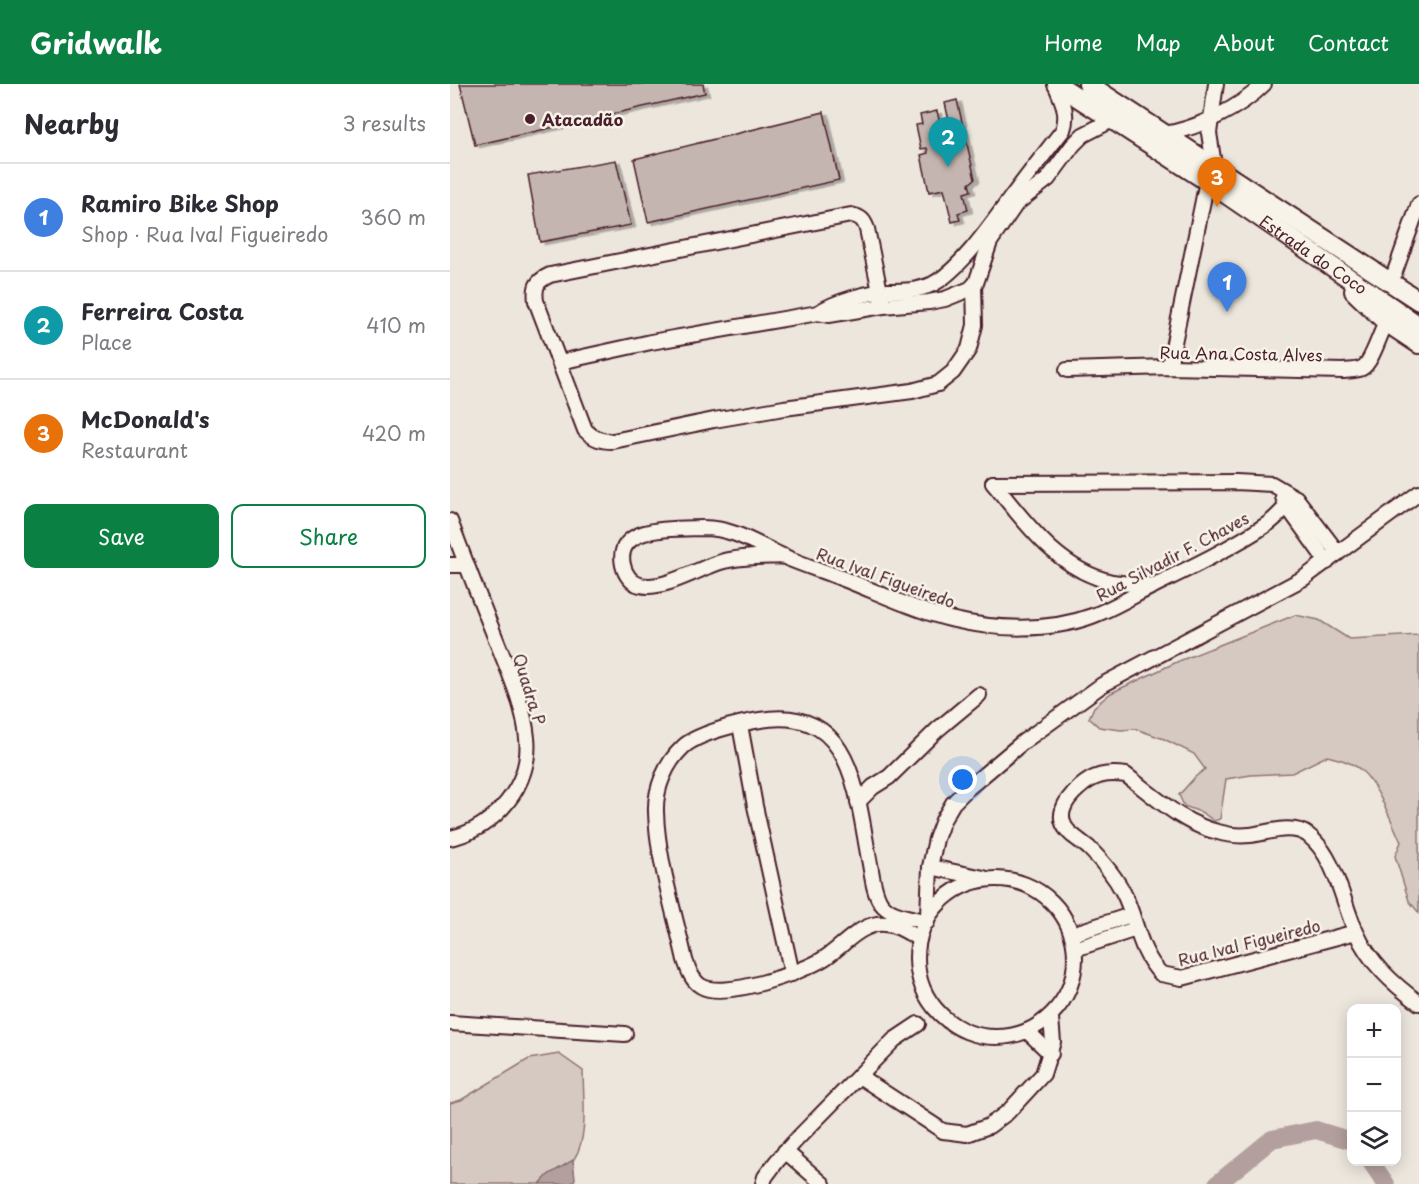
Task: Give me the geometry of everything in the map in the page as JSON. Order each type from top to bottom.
[{"type":"highway","name":"Estrada do Coco","points":[[1057,84],[1210,173],[1419,302]]},
{"type":"highway","name":"Estrada do Coco","points":[[1088,84],[1165,134],[1210,173],[1322,260],[1419,326]]},
{"type":"highway","points":[[1322,260],[1386,322],[1419,344]]},
{"type":"street","points":[[560,362],[651,342],[818,313],[829,315],[933,284],[972,248],[989,228],[1062,130],[1066,120],[1057,84]]},
{"type":"street","points":[[1169,367],[1210,173],[1210,118],[1216,84]]},
{"type":"street","points":[[1165,134],[1180,131],[1226,112],[1253,95],[1264,84]]},
{"type":"street","points":[[882,299],[937,301],[969,288],[979,276],[990,242],[1016,204],[1048,179],[1072,145],[1083,135],[1114,119]]},
{"type":"street","points":[[1048,148],[1064,159]]},
{"type":"street","points":[[1391,283],[1419,204]]},
{"type":"street","points":[[882,299],[867,229],[859,216],[851,215],[550,275],[540,279],[534,291],[585,430],[591,437],[600,441],[613,441],[784,408],[912,391],[938,384],[953,372],[969,349],[975,325],[969,288]]},
{"type":"street","points":[[972,248],[979,249],[984,256]]},
{"type":"street","points":[[948,272],[953,287],[969,288]]},
{"type":"street","name":"Rua Ana Costa Alves","points":[[1067,370],[1169,367],[1343,371],[1358,369],[1364,367],[1369,360],[1386,322]]},
{"type":"street","points":[[1154,586],[1111,581],[1081,571],[1060,557],[993,483],[1244,482],[1272,484],[1281,489],[1333,557]]},
{"type":"street","points":[[1016,510],[1018,497],[1026,483]]},
{"type":"street","points":[[1397,508],[1419,484]]},
{"type":"street","points":[[927,919],[930,867],[936,839],[953,803],[967,789],[1023,742],[1102,685],[1304,578],[1419,493]]},
{"type":"street","name":"Rua Silvadir F. Chaves","points":[[1051,625],[1091,617],[1119,604],[1244,540],[1295,507]]},
{"type":"street","name":"Quadra P","points":[[450,521],[506,664],[524,716],[528,739],[527,762],[520,783],[496,815],[479,828],[450,838]]},
{"type":"street","name":"Rua Ival Figueiredo","points":[[784,556],[742,558],[702,568],[660,585],[649,586],[638,585],[630,580],[623,565],[622,555],[627,543],[635,536],[664,529],[719,528],[745,537],[784,556],[948,619],[1006,627],[1051,625]]},
{"type":"street","points":[[742,558],[745,537]]},
{"type":"street","points":[[450,565],[467,565]]},
{"type":"street","points":[[1111,581],[1119,593],[1119,604]]},
{"type":"street","points":[[858,802],[873,787],[889,777],[937,730],[979,695]]},
{"type":"street","points":[[874,925],[880,914],[880,902],[873,879],[858,802],[846,758],[822,729],[793,719],[777,718],[740,724],[692,741],[672,758],[657,793],[656,831],[685,960],[689,972],[700,986],[717,991],[792,974],[826,957],[861,930],[874,925],[890,924],[919,939]]},
{"type":"street","points":[[740,724],[757,816],[792,974]]},
{"type":"street","name":"Rua Ival Figueiredo","points":[[1356,932],[1182,978],[1161,974],[1153,967],[1145,954],[1124,892],[1112,874],[1088,847],[1069,832],[1062,819],[1062,810],[1067,799],[1092,778],[1103,774],[1126,775],[1201,828],[1248,835],[1282,829],[1297,830],[1306,834],[1322,850],[1356,932],[1381,972],[1419,1003]]},
{"type":"street","points":[[854,788],[873,787]]},
{"type":"street","points":[[930,867],[989,879],[1011,880],[1031,887],[1049,899],[1063,915],[1072,934],[1075,949],[1073,977],[1063,1000],[1051,1018],[1027,1031],[1003,1038],[978,1036],[955,1026],[936,1010],[923,989],[917,964],[919,939],[927,919],[944,897],[965,885],[989,879]]},
{"type":"street","points":[[880,902],[892,912],[927,919]]},
{"type":"street","points":[[1072,934],[1131,915]]},
{"type":"street","points":[[1075,949],[1136,929]]},
{"type":"street","points":[[859,1076],[943,1131],[967,1134],[989,1126],[1008,1112],[1043,1074],[1051,1054],[1053,1032],[1051,1018]]},
{"type":"street","points":[[450,1023],[625,1034]]},
{"type":"street","points":[[763,1184],[765,1177],[785,1151],[894,1040],[918,1024]]},
{"type":"street","points":[[1027,1031],[1051,1054]]},
{"type":"street","points":[[785,1151],[823,1184]]},
{"type":"shaded area","points":[[1295,615],[1319,620],[1349,639],[1419,635],[1419,913],[1409,901],[1395,856],[1401,842],[1373,785],[1368,777],[1354,765],[1327,756],[1292,773],[1226,779],[1220,819],[1214,821],[1203,813],[1184,806],[1179,795],[1205,769],[1194,754],[1164,739],[1136,729],[1121,730],[1099,727],[1089,718],[1094,707],[1111,693],[1179,661]]},
{"type":"shaded area","points":[[559,1054],[583,1071],[582,1140],[574,1159],[540,1184],[450,1184],[450,1103],[461,1100],[529,1059]]},
{"type":"shaded area","points":[[573,1160],[575,1179],[571,1184],[540,1184],[548,1175]]},
{"type":"building","name":"Atacadão","points":[[460,84],[703,84],[705,93],[475,145]]},
{"type":"building","points":[[957,100],[975,179],[969,184],[971,191],[964,193],[968,210],[958,213],[960,220],[952,222],[944,189],[929,192],[921,155],[928,153],[927,148],[921,149],[916,125],[922,124],[920,115],[937,111],[940,123],[949,121],[945,103]]},
{"type":"building","points":[[824,112],[839,180],[648,222],[634,159]]},
{"type":"building","points":[[616,160],[631,225],[540,242],[528,175]]},
{"type":"waterway","points":[[1217,1184],[1272,1139],[1316,1130],[1347,1139]]},
{"type":"waterway","points":[[1374,1166],[1386,1184]]},
{"type":"place","name":"Atacadão","points":[[530,119]]},
{"type":"place","name":"Ferreira Costa","points":[[948,167]]},
{"type":"place","name":"McDonald's","points":[[1217,207]]},
{"type":"place","name":"Ramiro Bike Shop","points":[[1227,312]]}]
